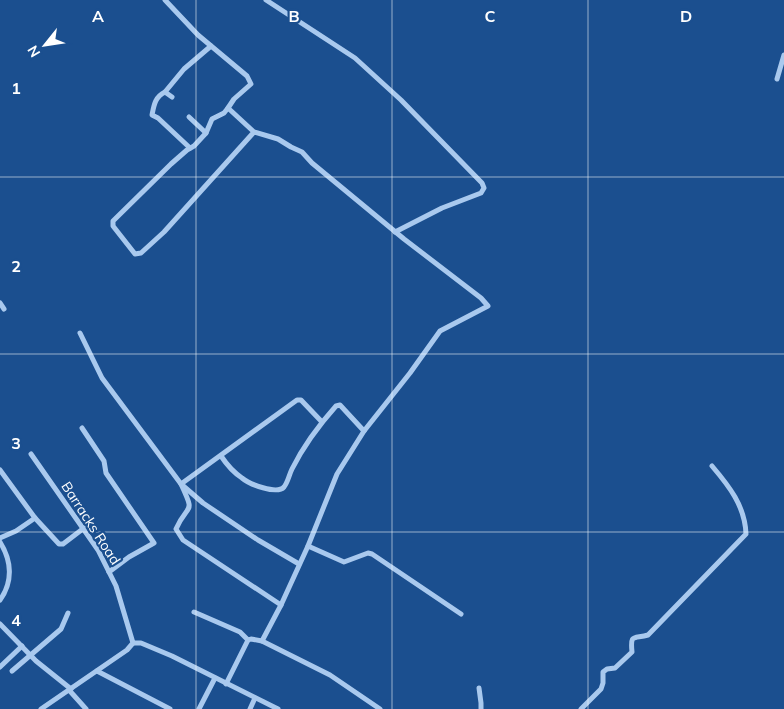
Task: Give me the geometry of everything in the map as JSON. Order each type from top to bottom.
[{"type":"street","points":[[165,0],[211,46],[247,76],[251,84],[234,99],[224,113],[212,119],[206,133],[138,195],[134,203],[112,223],[135,254],[141,253],[164,232],[254,132]]},
{"type":"street","points":[[266,0],[355,58],[401,100],[482,183],[484,188],[481,193],[442,208],[395,232]]},
{"type":"street","points":[[190,148],[164,123],[152,115],[155,102],[160,95],[211,46]]},
{"type":"street","points":[[777,79],[784,55]]},
{"type":"street","points":[[165,92],[172,97]]},
{"type":"street","points":[[228,108],[254,132],[273,136],[291,148],[302,152],[312,163],[395,232],[481,298],[488,306],[486,309],[440,330],[410,373],[364,431],[337,474],[308,546],[262,641]]},
{"type":"street","points":[[189,117],[206,133]]},
{"type":"street","points":[[0,303],[4,309]]},
{"type":"street","points":[[80,333],[102,378],[181,484],[203,503],[258,540],[299,564]]},
{"type":"street","points":[[181,484],[297,400],[301,400],[322,422]]},
{"type":"street","points":[[221,456],[229,468],[244,480],[277,491],[286,484],[292,469],[322,422],[336,406],[340,405],[364,431]]},
{"type":"street","points":[[82,428],[104,461],[106,474],[154,542],[109,572]]},
{"type":"street","name":"Barracks Road","points":[[31,454],[84,528],[109,572],[116,586],[133,643]]},
{"type":"street","points":[[581,709],[601,689],[603,672],[607,669],[615,668],[632,652],[632,639],[638,635],[648,634],[746,534],[746,521],[738,503],[730,488],[712,466]]},
{"type":"street","points":[[0,470],[36,518],[59,544],[63,544],[84,528]]},
{"type":"street","points":[[181,484],[190,504],[189,511],[176,529],[182,540],[281,605]]},
{"type":"street","points":[[0,538],[36,518]]},
{"type":"street","points":[[0,542],[6,552],[10,569],[5,593],[0,600]]},
{"type":"street","points":[[308,546],[344,562],[372,554],[462,614]]},
{"type":"street","points":[[194,612],[240,632],[248,640],[262,641],[330,675],[380,709]]},
{"type":"street","points":[[12,671],[62,629],[68,613]]},
{"type":"street","points":[[0,624],[31,656],[70,689],[86,709]]},
{"type":"street","points":[[226,684],[248,640]]},
{"type":"street","points":[[41,709],[127,650],[133,643],[141,642],[278,709]]},
{"type":"street","points":[[0,667],[22,646]]},
{"type":"street","points":[[97,671],[170,709]]},
{"type":"street","points":[[200,709],[215,678]]},
{"type":"street","points":[[479,688],[482,702],[481,709]]},
{"type":"street","points":[[250,709],[255,698]]}]
